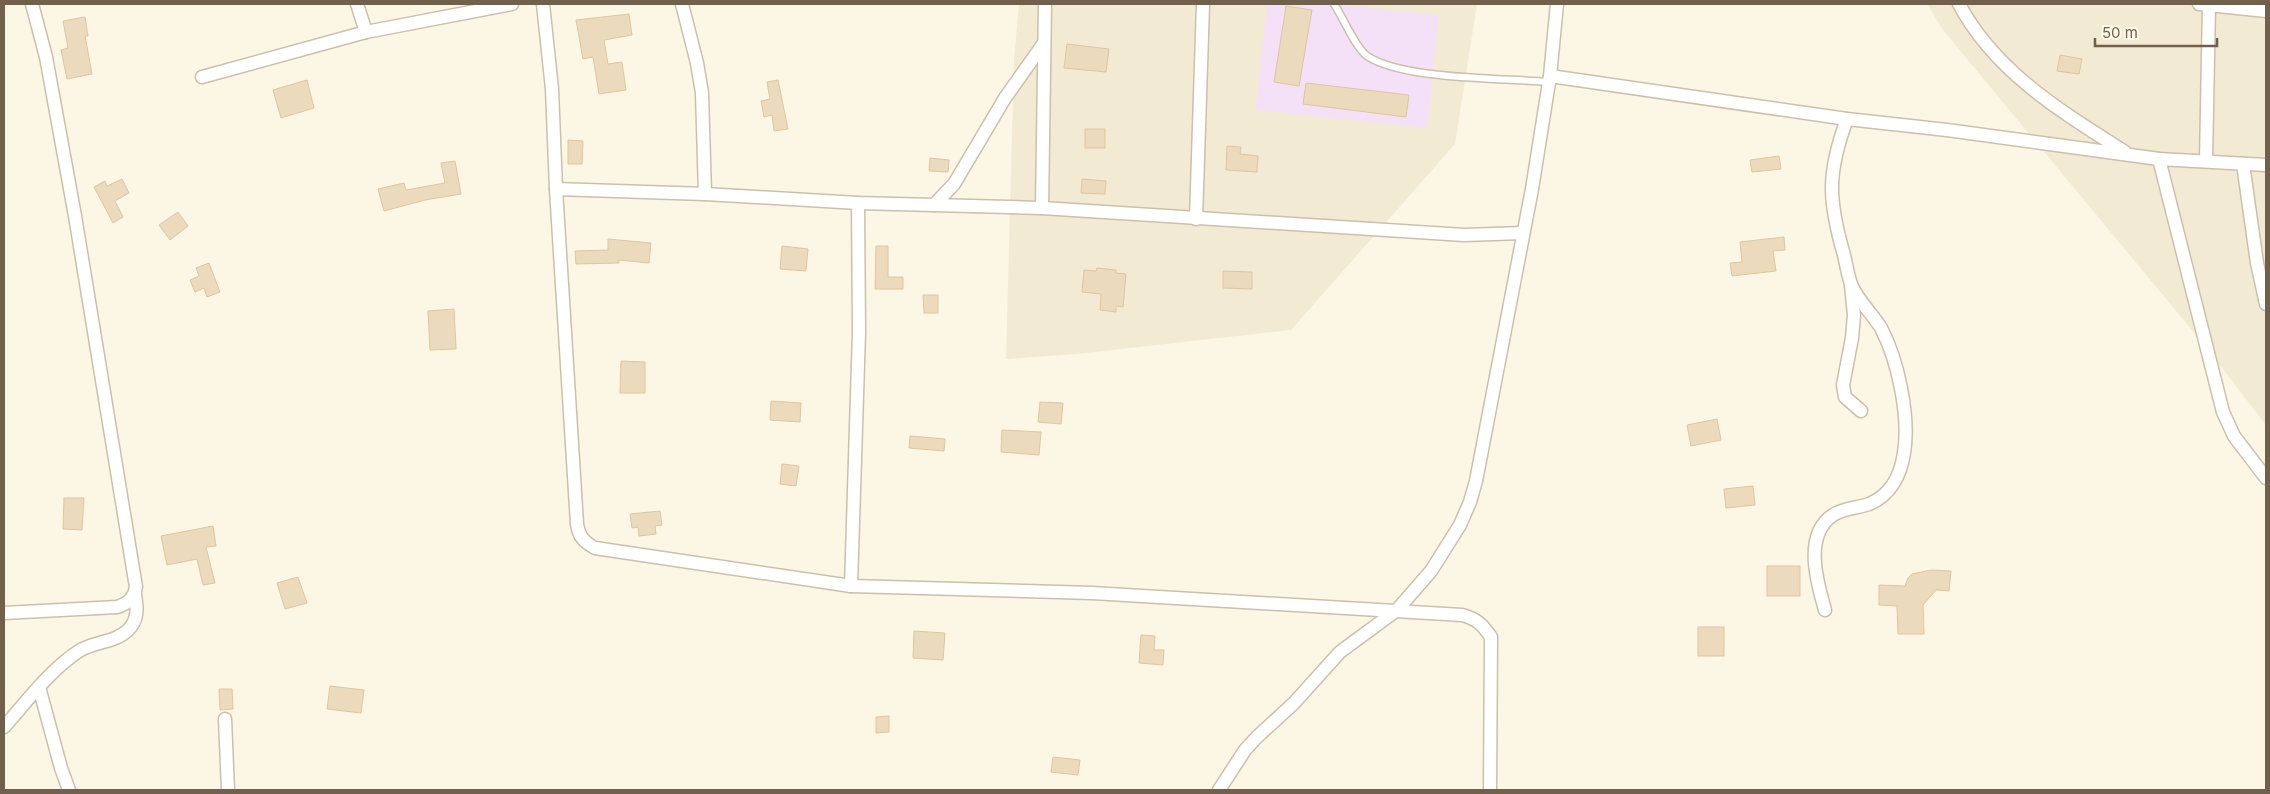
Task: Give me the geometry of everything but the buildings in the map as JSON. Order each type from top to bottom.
[{"type":"street","points":[[4,727],[38,687],[79,651],[117,638],[128,631],[136,617],[138,608],[135,594],[135,569],[95,329],[46,57],[32,4]]},
{"type":"street","points":[[357,4],[366,32]]},
{"type":"street","points":[[202,78],[366,32],[512,4]]},
{"type":"street","points":[[542,4],[552,89],[556,189],[579,535],[595,548],[850,586],[1092,593],[1462,615],[1476,619],[1482,624],[1491,638],[1490,790]]},
{"type":"street","points":[[682,4],[697,63],[702,93],[705,194]]},
{"type":"street","points":[[1042,208],[1046,4]]},
{"type":"street","points":[[1196,219],[1203,4]]},
{"type":"street","points":[[1219,790],[1245,750],[1257,737],[1294,703],[1340,652],[1397,610],[1431,571],[1460,525],[1470,502],[1476,481],[1523,232],[1549,79],[1557,4]]},
{"type":"street","points":[[1959,4],[1970,26],[2003,64],[2032,90],[2080,124],[2129,155]]},
{"type":"street","points":[[2206,162],[2206,4],[2266,11]]},
{"type":"street","points":[[934,205],[954,184],[1006,98],[1044,43]]},
{"type":"street","points":[[1549,79],[2159,159],[2266,165]]},
{"type":"street","points":[[1847,119],[1836,150],[1831,194],[1837,231],[1851,285],[1854,316],[1843,385],[1845,397],[1861,411]]},
{"type":"street","points":[[2159,159],[2223,412],[2234,436],[2266,478]]},
{"type":"street","points":[[2243,164],[2257,263],[2266,304]]},
{"type":"street","points":[[556,189],[705,194],[858,203],[1042,208],[1464,235],[1523,232]]},
{"type":"street","points":[[850,586],[859,332],[858,203]]},
{"type":"street","points":[[1825,610],[1815,565],[1820,529],[1835,514],[1870,503],[1894,484],[1901,473],[1905,450],[1903,408],[1891,355],[1882,330],[1851,285]]},
{"type":"street","points":[[4,613],[117,607],[129,602],[135,594]]},
{"type":"street","points":[[38,687],[44,703],[60,768],[69,790]]},
{"type":"street","points":[[225,719],[228,790]]},
{"type":"lane","points":[[1334,4],[1366,55],[1397,67],[1458,77],[1549,79]]},
{"type":"shaded area","points":[[1019,4],[1477,4],[1455,144],[1291,330],[1076,354],[1006,359],[1014,60]]},
{"type":"shaded area","points":[[1267,4],[1331,4],[1439,15],[1427,128],[1256,110]]},
{"type":"shaded area","points":[[1927,4],[2266,4],[2266,425],[2206,347],[1943,30]]}]
